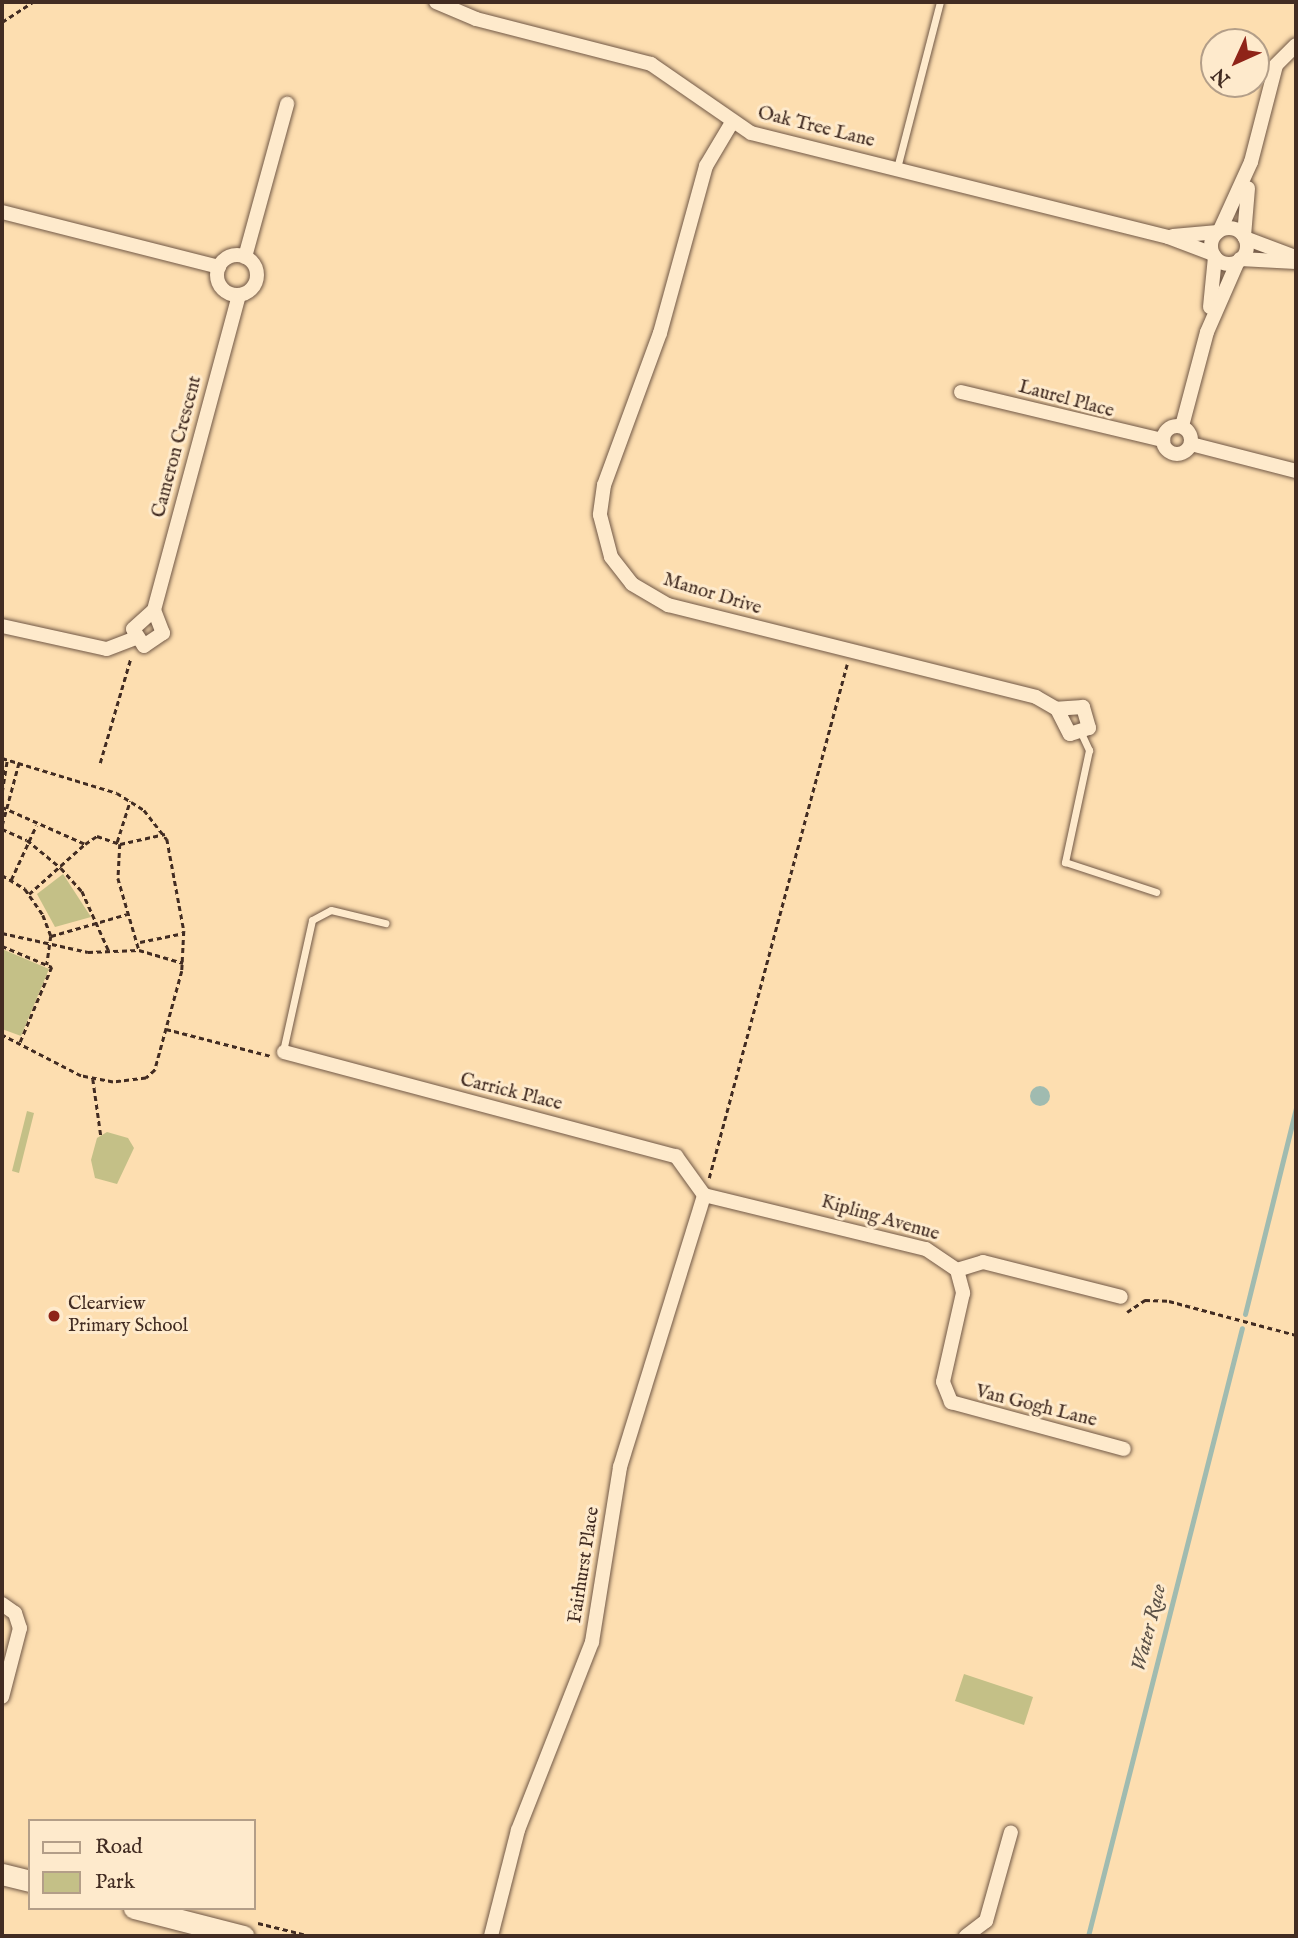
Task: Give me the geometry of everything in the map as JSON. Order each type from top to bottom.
[{"type":"main road","points":[[2,1874],[28,1880]]},
{"type":"main road","points":[[142,1910],[243,1936]]},
{"type":"street","name":"Oak Tree Lane","points":[[436,2],[476,19],[651,64],[731,124],[771,140],[897,168],[1168,237],[1214,256],[1239,260]]},
{"type":"street","points":[[1296,45],[1276,65],[1251,162],[1245,237],[1239,260],[1207,332],[1182,426],[1191,444],[1296,471]]},
{"type":"street","points":[[219,267],[221,286],[239,295],[257,279],[245,257],[287,104]]},
{"type":"street","name":"Manor Drive","points":[[731,124],[704,172],[658,341],[604,485],[601,529],[623,575],[655,600],[849,654],[1036,697],[1057,709],[1065,731],[1082,735],[1091,723],[1088,712],[1073,704],[1057,709]]},
{"type":"street","points":[[1207,332],[1219,231],[1251,162]]},
{"type":"street","points":[[2,212],[219,267]]},
{"type":"street","name":"Oak Tree Lane","points":[[1168,237],[1219,231],[1245,237]]},
{"type":"street","points":[[1245,237],[1296,260]]},
{"type":"street","points":[[219,267],[233,256],[245,257]]},
{"type":"street","points":[[1239,260],[1296,260]]},
{"type":"street","name":"Cameron Crescent","points":[[154,610],[163,626],[160,639],[144,646],[134,644],[135,624],[154,610],[239,295]]},
{"type":"street","name":"Laurel Place","points":[[961,392],[1163,440],[1175,454],[1191,444]]},
{"type":"street","points":[[1163,440],[1171,427],[1182,426]]},
{"type":"street","points":[[2,626],[107,649],[134,644]]},
{"type":"street","name":"Carrick Place","points":[[286,1054],[676,1156],[704,1195]]},
{"type":"street","name":"Kipling Avenue","points":[[704,1195],[926,1249],[957,1270]]},
{"type":"street","name":"Fairhurst Place","points":[[491,1936],[518,1830],[592,1642],[620,1467],[704,1195]]},
{"type":"street","points":[[957,1270],[982,1262],[1118,1304]]},
{"type":"street","name":"Van Gogh Lane","points":[[957,1270],[964,1293],[943,1382],[951,1402],[1124,1449]]},
{"type":"street","points":[[2,1604],[15,1613],[20,1628],[2,1697]]},
{"type":"street","points":[[966,1936],[986,1921],[1011,1832]]},
{"type":"lane","points":[[897,168],[940,2]]},
{"type":"lane","points":[[1082,735],[1089,750],[1065,862],[1156,892]]},
{"type":"lane","points":[[286,1054],[312,920],[331,910],[385,923]]},
{"type":"path","points":[[2,22],[33,2]]},
{"type":"path","points":[[100,763],[134,644]]},
{"type":"path","points":[[704,1195],[849,654]]},
{"type":"path","points":[[2,758],[130,801],[164,834],[184,933],[183,964],[151,1074],[113,1082],[93,1079],[2,1035]]},
{"type":"path","points":[[2,792],[7,759]]},
{"type":"path","points":[[19,762],[4,808],[2,827],[27,840],[61,868],[99,922],[109,951]]},
{"type":"path","points":[[130,801],[119,843],[118,878],[139,950]]},
{"type":"path","points":[[4,808],[36,826],[85,844]]},
{"type":"path","points":[[11,880],[27,840],[36,826]]},
{"type":"path","points":[[29,894],[97,836],[119,843],[164,834]]},
{"type":"path","points":[[2,875],[29,894],[51,936],[47,965]]},
{"type":"path","points":[[51,936],[127,914]]},
{"type":"path","points":[[2,933],[50,947],[139,950],[183,964]]},
{"type":"path","points":[[139,943],[184,933]]},
{"type":"path","points":[[2,946],[52,967],[40,1001],[20,1043]]},
{"type":"path","points":[[166,1029],[271,1056],[286,1054]]},
{"type":"path","points":[[93,1079],[101,1136]]},
{"type":"path","points":[[1118,1304],[1129,1312],[1145,1300],[1174,1302],[1296,1335]]},
{"type":"green space","points":[[63,874],[91,917],[55,927],[37,894]]},
{"type":"green space","points":[[2,949],[49,969],[21,1036],[2,1029]]},
{"type":"green space","points":[[27,1111],[34,1113],[19,1173],[12,1171]]},
{"type":"green space","points":[[107,1132],[128,1138],[134,1148],[117,1184],[95,1178],[91,1160],[97,1138]]},
{"type":"green space","points":[[964,1674],[1033,1697],[1024,1725],[955,1701]]},
{"type":"shaded area","points":[[1040,1086],[1047,1089],[1050,1096],[1047,1103],[1040,1106],[1033,1103],[1030,1096],[1033,1089]]},
{"type":"waterway","name":"Water Race","points":[[1245,1314],[1296,1108]]},
{"type":"waterway","name":"Water Race","points":[[1088,1936],[1242,1328]]},
{"type":"place","name":"Clearview Primary School","points":[[54,1316]]}]
